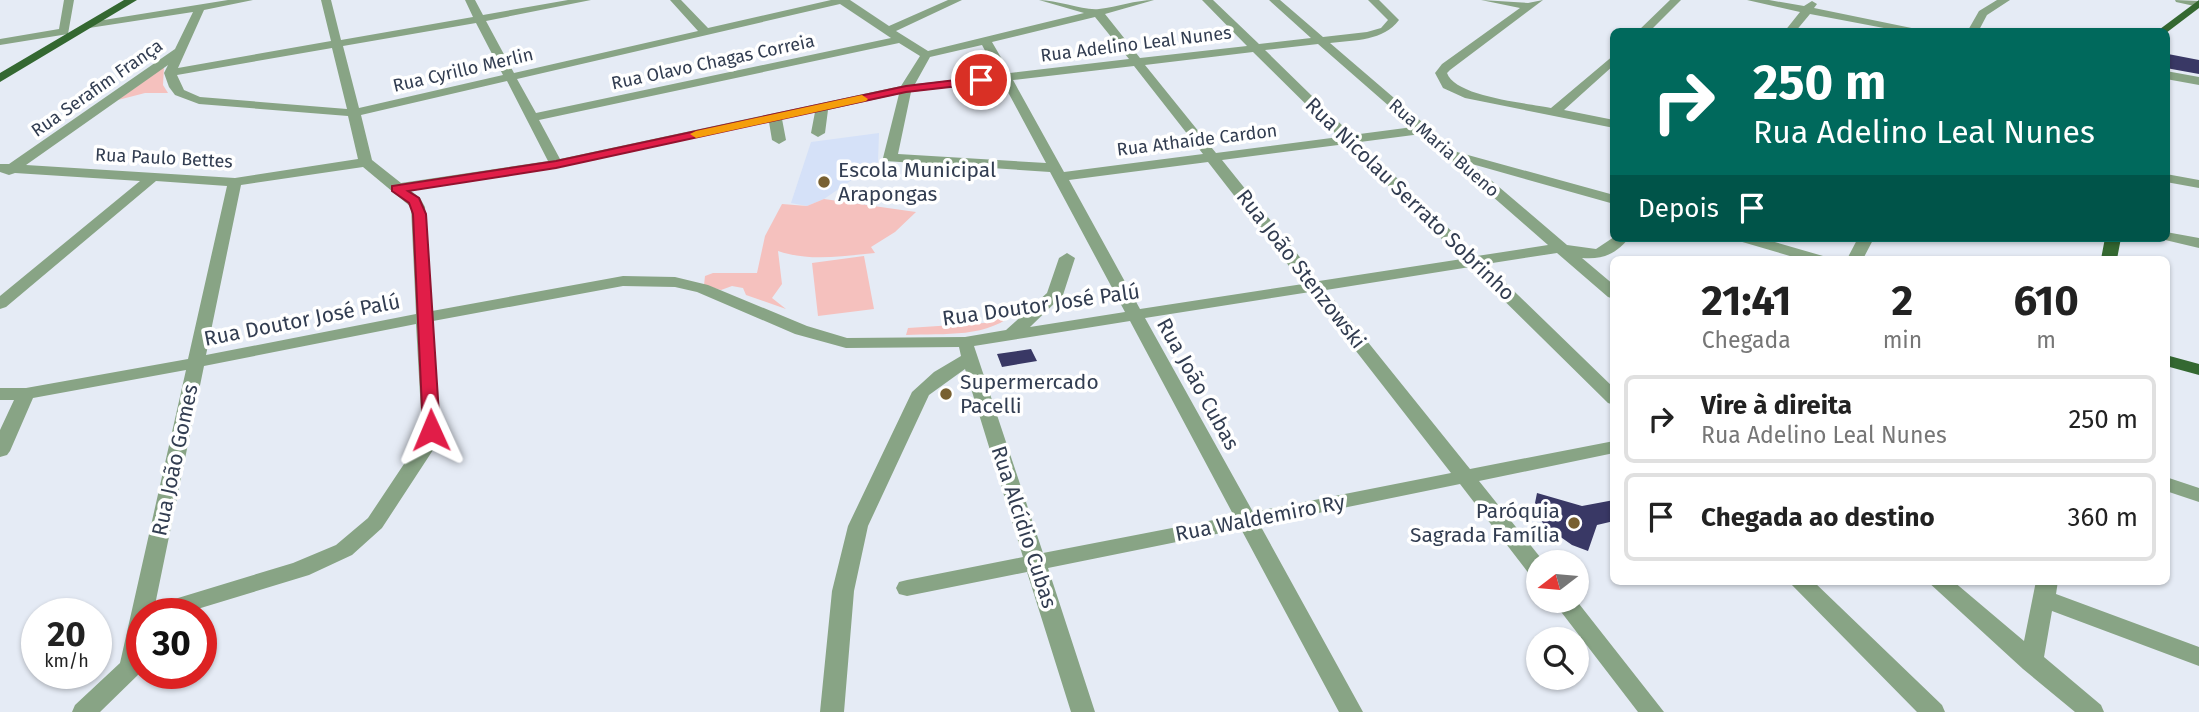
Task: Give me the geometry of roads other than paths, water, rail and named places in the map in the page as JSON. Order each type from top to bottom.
[{"type":"main road","points":[[0,78],[82,17],[115,0]]},
{"type":"main road","points":[[0,69],[64,32],[82,17],[132,0]]},
{"type":"main road","points":[[2166,28],[2199,4]]},
{"type":"main road","points":[[2170,361],[2199,370]]},
{"type":"street","points":[[69,0],[82,17]]},
{"type":"street","points":[[0,42],[64,32],[82,17],[200,8],[247,0]]},
{"type":"street","points":[[217,598],[344,550],[375,523],[423,450],[431,430],[418,207],[415,201],[366,162],[326,0]]},
{"type":"street","points":[[470,0],[556,164]]},
{"type":"street","points":[[170,73],[586,0]]},
{"type":"street","points":[[675,0],[705,32]]},
{"type":"street","points":[[842,0],[926,55],[1149,0]]},
{"type":"street","name":"Rua Cyrillo Merlin","points":[[170,73],[171,81],[179,92],[198,101],[354,113],[842,0]]},
{"type":"street","points":[[887,31],[957,0]]},
{"type":"street","name":"Rua Nicolau Serrato Sobrinho","points":[[1207,0],[1610,395]]},
{"type":"street","name":"Rua Maria Bueno","points":[[1274,0],[1610,291]]},
{"type":"street","name":"Rua Adelino Leal Nunes","points":[[396,188],[556,164],[906,89],[1321,40],[1385,30],[1394,20],[1373,0]]},
{"type":"street","points":[[1486,0],[1534,3]]},
{"type":"street","points":[[1646,28],[1676,0]]},
{"type":"street","points":[[1752,0],[1904,28]]},
{"type":"street","points":[[1792,28],[1815,0]]},
{"type":"street","points":[[1974,28],[1983,13],[2005,0]]},
{"type":"street","points":[[2180,0],[2199,4]]},
{"type":"street","points":[[1052,1],[1098,13]]},
{"type":"street","points":[[1534,3],[1446,67],[1441,74],[1443,81],[1452,89],[1469,95],[1610,123]]},
{"type":"street","points":[[170,73],[200,8]]},
{"type":"street","name":"Rua João Stenzowski","points":[[1098,13],[1526,554]]},
{"type":"street","name":"Rua Olavo Chagas Correia","points":[[532,118],[901,40]]},
{"type":"street","name":"Rua João Cubas","points":[[986,41],[1351,712]]},
{"type":"street","name":"Rua Serafim França","points":[[4,171],[180,51]]},
{"type":"street","points":[[906,89],[926,55]]},
{"type":"street","points":[[1554,112],[1610,62]]},
{"type":"street","points":[[2170,76],[2199,81]]},
{"type":"street","name":"Rua Athaíde Cardon","points":[[906,89],[890,158],[1058,173],[1212,157],[1423,130]]},
{"type":"street","points":[[818,133],[822,107]]},
{"type":"street","points":[[775,117],[779,140]]},
{"type":"street","points":[[1450,153],[1610,199]]},
{"type":"street","name":"Rua Paulo Bettes","points":[[4,171],[235,182],[366,162]]},
{"type":"street","points":[[0,304],[153,177]]},
{"type":"street","points":[[2170,179],[2199,184]]},
{"type":"street","name":"Rua João Gomes","points":[[146,598],[235,182]]},
{"type":"street","points":[[2170,237],[2199,243]]},
{"type":"street","points":[[1559,248],[1586,254],[1602,254],[1617,242]]},
{"type":"street","points":[[1758,242],[1807,256]]},
{"type":"street","name":"Rua Doutor José Palú","points":[[0,394],[26,394],[196,364],[623,281],[659,280],[702,288],[801,330],[846,343],[968,350],[1012,334],[1559,248]]},
{"type":"street","points":[[1012,334],[1055,295],[1067,258]]},
{"type":"street","points":[[832,712],[843,591],[858,526],[920,392],[968,350]]},
{"type":"street","name":"Rua Alcídio Cubas","points":[[968,350],[1083,712]]},
{"type":"street","points":[[0,451],[26,394]]},
{"type":"street","name":"Rua Waldemiro Ry","points":[[907,589],[1610,448]]},
{"type":"street","points":[[2170,485],[2199,495]]},
{"type":"street","points":[[1803,585],[1933,712]]},
{"type":"street","points":[[1943,585],[2092,712]]},
{"type":"street","points":[[2031,662],[2045,589],[2199,657]]},
{"type":"street","points":[[1573,613],[1652,712]]},
{"type":"street","points":[[84,712],[126,671]]},
{"type":"place","name":"Escola Municipal Arapongas","points":[[824,182]]},
{"type":"place","name":"Supermercado Pacelli","points":[[946,394]]},
{"type":"place","name":"Paróquia Sagrada Família","points":[[1574,523]]}]
